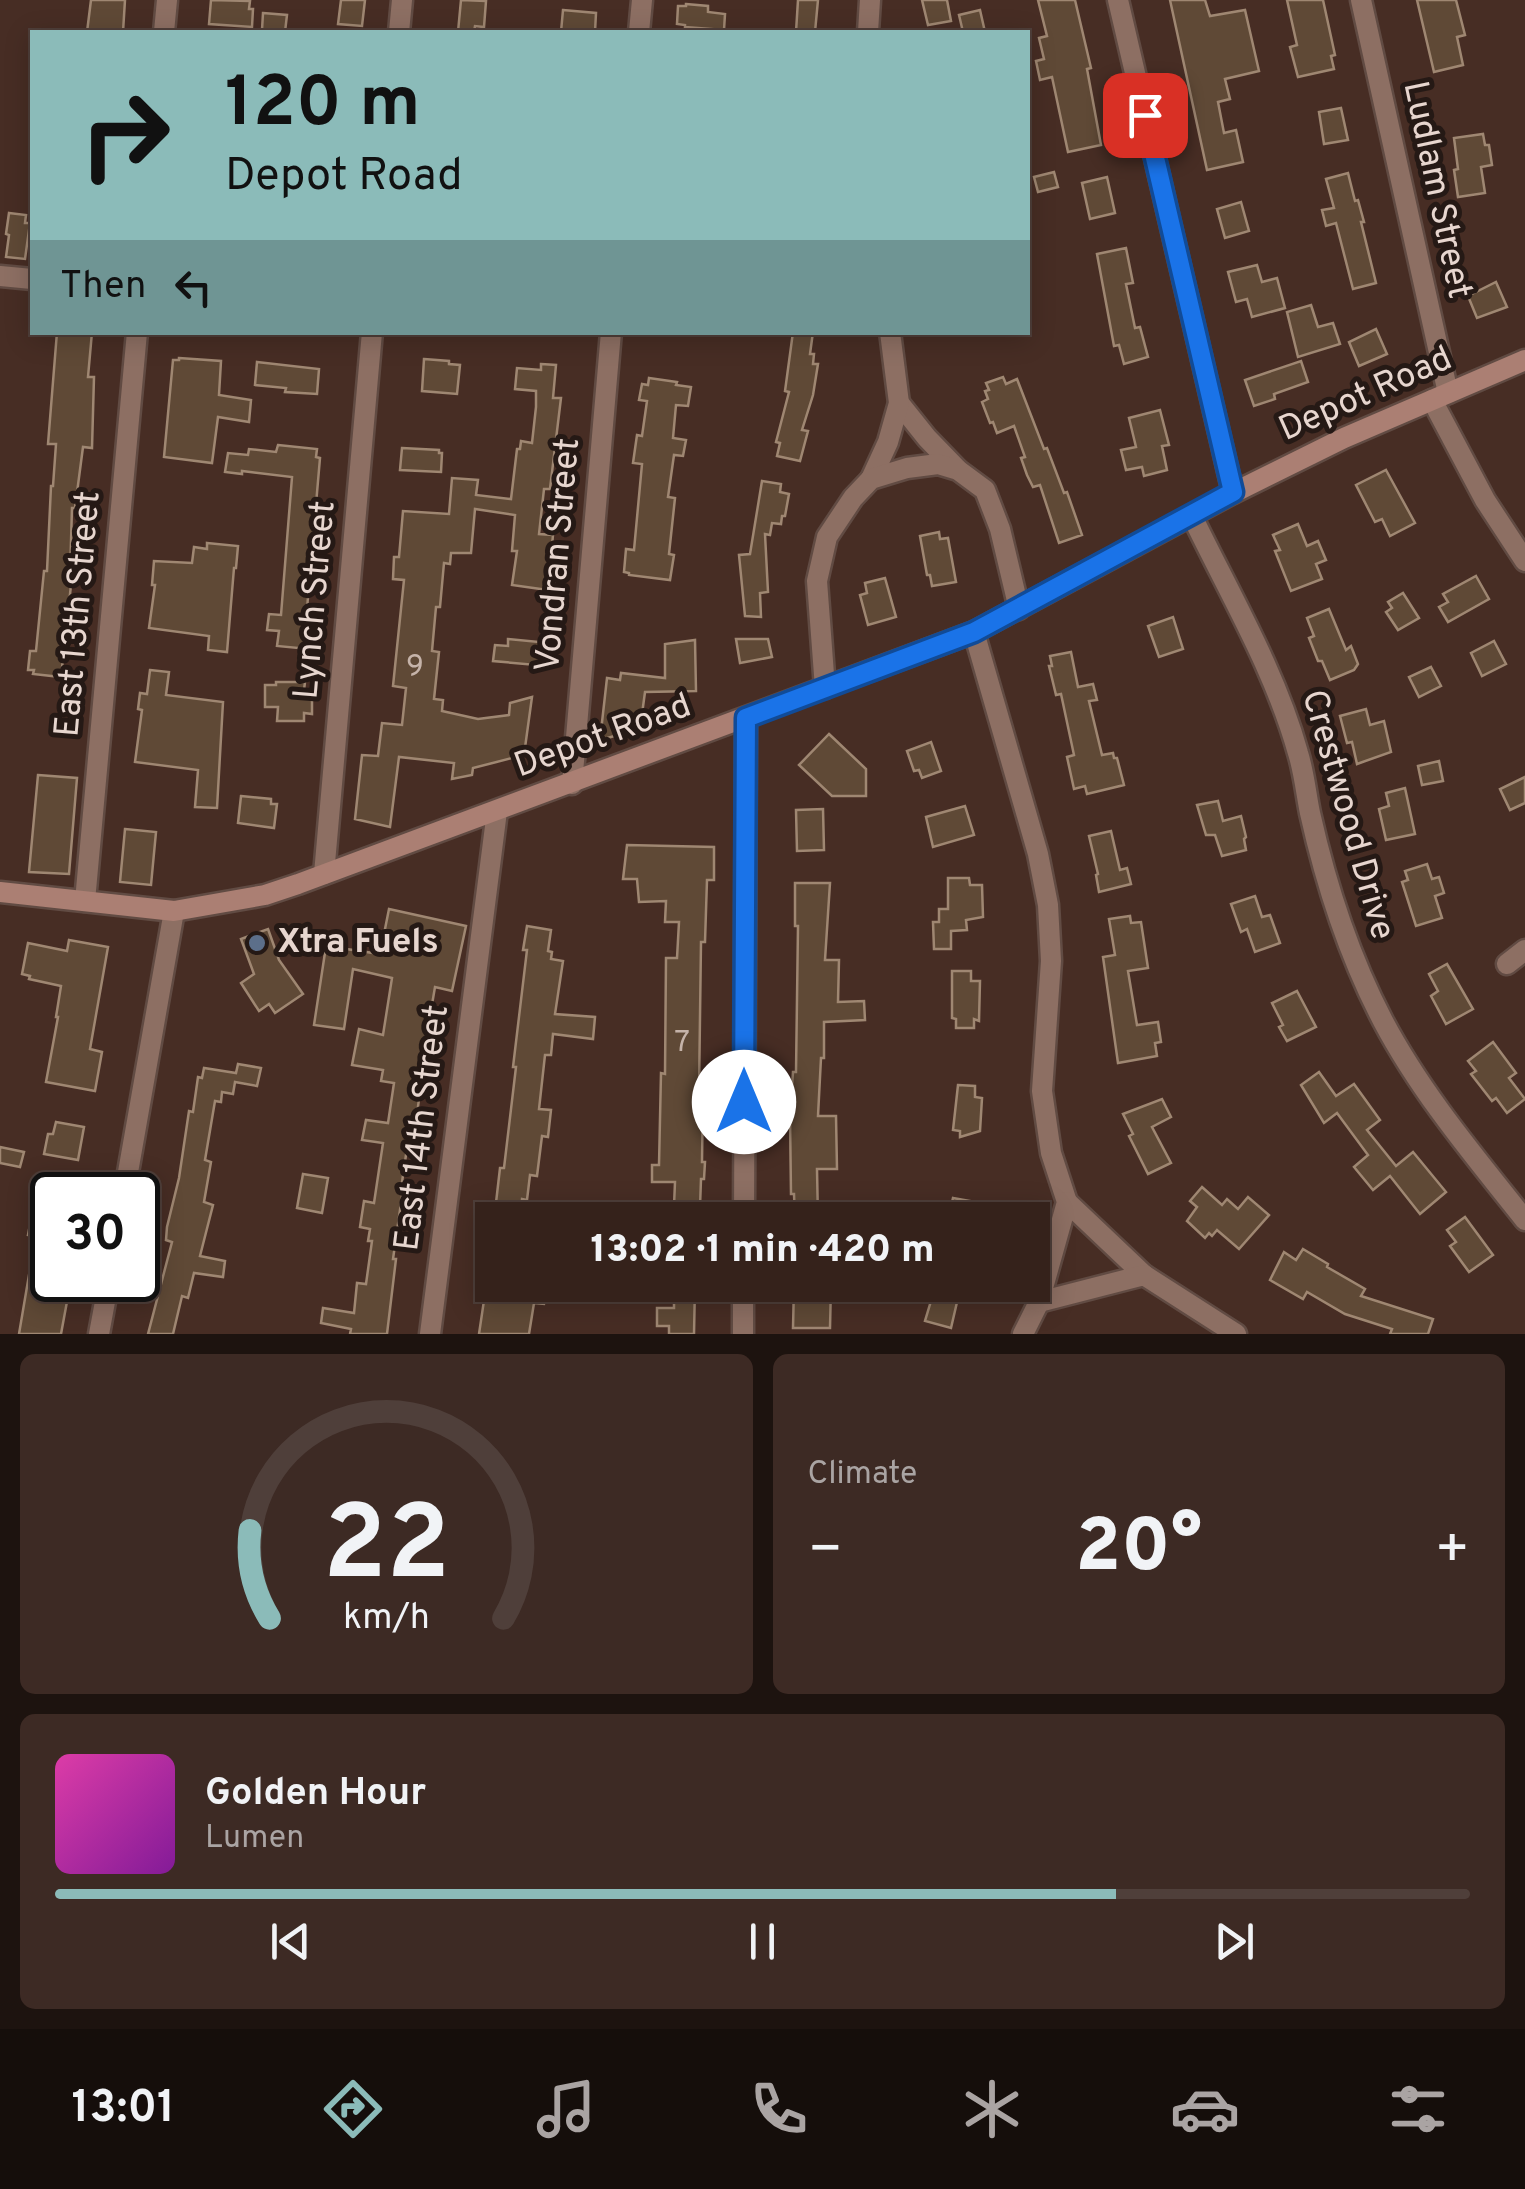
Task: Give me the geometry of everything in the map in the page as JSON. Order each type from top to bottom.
[{"type":"street","points":[[164,30],[167,0]]},
{"type":"street","points":[[400,30],[402,0]]},
{"type":"street","points":[[639,30],[642,0]]},
{"type":"street","points":[[868,30],[870,0]]},
{"type":"street","points":[[1118,0],[1233,492]]},
{"type":"street","name":"Ludlam Street","points":[[1361,0],[1440,397],[1485,500],[1525,561]]},
{"type":"street","points":[[0,276],[30,280]]},
{"type":"street","name":"East 13th Street","points":[[86,901],[136,335]]},
{"type":"street","name":"Lynch Street","points":[[324,874],[372,335]]},
{"type":"street","name":"Vondran Street","points":[[572,784],[611,335]]},
{"type":"street","points":[[825,688],[816,581],[828,537],[853,498],[871,479],[888,442],[899,403],[890,335]]},
{"type":"street","name":"Depot Road","points":[[0,892],[174,911],[265,894],[324,874],[974,632],[1233,492],[1344,438],[1525,360]]},
{"type":"street","points":[[899,403],[958,470],[985,490],[1000,529],[1019,609]]},
{"type":"street","points":[[871,479],[938,464],[958,470]]},
{"type":"street","name":"Crestwood Drive","points":[[1192,516],[1276,688],[1298,754],[1328,886],[1353,956],[1384,1022],[1415,1074],[1525,1220]]},
{"type":"street","points":[[974,632],[1038,854],[1048,905],[1052,961],[1042,1091],[1051,1153],[1067,1202],[1144,1276],[1236,1334]]},
{"type":"street","points":[[744,1202],[746,718]]},
{"type":"street","name":"East 14th Street","points":[[430,1334],[497,811]]},
{"type":"street","points":[[128,1172],[174,911]]},
{"type":"street","points":[[1507,964],[1525,950]]},
{"type":"street","points":[[1050,1263],[1067,1202]]},
{"type":"street","points":[[1050,1299],[1144,1276]]},
{"type":"street","points":[[99,1334],[105,1302]]},
{"type":"street","points":[[743,1334],[744,1302]]},
{"type":"street","points":[[1024,1334],[1039,1302]]},
{"type":"building","points":[[91,0],[125,0],[123,30],[87,30]]},
{"type":"building","points":[[211,0],[250,1],[252,27],[209,24]]},
{"type":"building","points":[[341,0],[365,0],[362,26],[338,24]]},
{"type":"building","points":[[461,0],[486,1],[484,27],[458,30]]},
{"type":"building","points":[[798,0],[818,0],[815,30],[796,30]]},
{"type":"building","points":[[922,0],[947,0],[951,21],[928,25]]},
{"type":"building","points":[[1038,0],[1075,0],[1091,68],[1087,69],[1101,145],[1068,152],[1052,77],[1040,80],[1036,61],[1044,59],[1039,38],[1047,36]]},
{"type":"building","points":[[1170,0],[1205,0],[1210,16],[1245,10],[1259,71],[1225,79],[1230,99],[1218,102],[1224,133],[1236,130],[1243,162],[1207,170]]},
{"type":"building","points":[[1287,0],[1323,0],[1335,55],[1331,56],[1334,69],[1298,77],[1290,47],[1297,45]]},
{"type":"building","points":[[1417,0],[1456,0],[1465,35],[1457,37],[1463,65],[1434,72]]},
{"type":"building","points":[[678,6],[708,6],[708,12],[725,14],[724,30],[677,24]]},
{"type":"building","points":[[563,10],[596,13],[595,30],[561,30]]},
{"type":"building","points":[[980,10],[985,30],[963,30],[959,15]]},
{"type":"building","points":[[263,13],[287,15],[285,30],[262,30]]},
{"type":"building","points":[[1341,108],[1348,140],[1324,144],[1319,112]]},
{"type":"building","points":[[1483,134],[1492,165],[1481,167],[1485,193],[1458,197],[1454,138]]},
{"type":"building","points":[[1054,172],[1058,187],[1038,192],[1034,177]]},
{"type":"building","points":[[1348,173],[1364,222],[1376,283],[1353,289],[1336,223],[1326,226],[1322,210],[1334,208],[1326,179]]},
{"type":"building","points":[[1107,177],[1115,213],[1090,219],[1082,183]]},
{"type":"building","points":[[1241,202],[1249,231],[1225,238],[1217,209]]},
{"type":"building","points":[[9,213],[26,215],[25,223],[30,223],[25,259],[6,257]]},
{"type":"building","points":[[1126,248],[1133,283],[1126,284],[1135,328],[1140,327],[1148,357],[1124,364],[1119,345],[1114,346],[1097,254]]},
{"type":"building","points":[[1257,265],[1262,282],[1277,278],[1285,308],[1252,317],[1247,299],[1236,302],[1228,272]]},
{"type":"building","points":[[1496,282],[1507,307],[1477,318],[1468,296]]},
{"type":"building","points":[[1311,305],[1318,327],[1333,323],[1340,344],[1298,357],[1287,312]]},
{"type":"building","points":[[1376,329],[1387,354],[1359,366],[1349,342]]},
{"type":"building","points":[[57,335],[92,335],[88,377],[94,377],[92,448],[83,447],[72,508],[72,576],[61,677],[28,670],[30,651],[36,651],[47,571],[56,444],[48,444]]},
{"type":"building","points":[[793,335],[813,335],[810,354],[814,354],[813,364],[818,364],[802,430],[808,431],[800,461],[777,456],[780,443],[776,442],[789,392],[785,391]]},
{"type":"building","points":[[424,359],[460,365],[457,394],[422,391]]},
{"type":"building","points":[[173,360],[221,361],[219,395],[251,400],[249,422],[218,417],[212,463],[164,457]]},
{"type":"building","points":[[1301,361],[1308,382],[1254,406],[1245,380]]},
{"type":"building","points":[[257,362],[319,369],[317,394],[255,385]]},
{"type":"building","points":[[541,364],[556,365],[553,398],[561,398],[550,489],[544,489],[539,534],[553,535],[550,567],[558,568],[555,591],[512,585],[517,551],[512,551],[515,515],[475,509],[471,553],[451,553],[450,564],[444,563],[432,651],[439,652],[434,699],[443,700],[442,711],[478,719],[509,715],[510,703],[532,697],[524,755],[473,768],[472,775],[452,779],[454,763],[399,757],[390,827],[355,819],[362,755],[378,756],[382,723],[402,725],[406,688],[393,686],[404,580],[393,579],[403,511],[449,514],[452,478],[478,480],[476,495],[511,499],[517,449],[521,441],[532,443],[536,407],[536,391],[515,389],[517,368],[541,370]]},
{"type":"building","points":[[1003,377],[1006,384],[1017,379],[1082,535],[1059,543],[1040,485],[1033,487],[1027,475],[1014,426],[997,433],[993,422],[990,423],[982,402],[988,399],[986,383]]},
{"type":"building","points":[[649,378],[691,387],[688,406],[676,405],[673,438],[686,440],[683,456],[674,455],[668,497],[675,498],[670,580],[624,572],[626,549],[634,550],[642,464],[633,463],[647,401],[639,400],[642,384],[648,385]]},
{"type":"building","points":[[1160,410],[1169,445],[1162,446],[1167,470],[1144,476],[1142,467],[1126,470],[1121,450],[1136,447],[1129,418]]},
{"type":"building","points":[[278,445],[317,449],[316,457],[320,458],[307,609],[312,609],[308,649],[277,646],[279,631],[267,630],[269,614],[281,615],[292,477],[225,472],[228,453],[248,455],[249,449],[276,452]]},
{"type":"building","points":[[402,448],[439,450],[441,472],[400,470]]},
{"type":"building","points":[[1386,470],[1415,523],[1390,536],[1382,519],[1375,522],[1356,485]]},
{"type":"building","points":[[762,481],[781,484],[780,492],[789,494],[781,524],[772,523],[770,535],[765,534],[768,592],[760,593],[761,617],[745,616],[739,555],[750,554]]},
{"type":"building","points":[[1298,524],[1307,546],[1318,541],[1326,560],[1316,564],[1322,579],[1291,591],[1273,535]]},
{"type":"building","points":[[939,532],[940,539],[948,538],[956,582],[932,586],[920,536]]},
{"type":"building","points":[[207,543],[238,546],[227,652],[208,650],[209,636],[149,628],[154,561],[192,563],[194,547],[207,549]]},
{"type":"building","points":[[1476,576],[1489,599],[1448,622],[1439,607],[1448,602],[1443,594]]},
{"type":"building","points":[[885,578],[896,617],[868,625],[860,595],[867,593],[865,583]]},
{"type":"building","points":[[1403,593],[1419,618],[1398,630],[1386,612],[1392,608],[1388,602]]},
{"type":"building","points":[[1329,609],[1346,650],[1351,646],[1358,664],[1354,670],[1330,680],[1309,638],[1314,636],[1307,618]]},
{"type":"building","points":[[1173,617],[1183,649],[1159,657],[1148,626]]},
{"type":"building","points":[[508,639],[550,643],[547,666],[493,661],[495,645],[508,646]]},
{"type":"building","points":[[736,639],[768,639],[772,657],[740,663]]},
{"type":"building","points":[[695,640],[696,691],[645,692],[640,729],[600,740],[607,678],[620,680],[621,673],[665,678],[665,644]]},
{"type":"building","points":[[1494,641],[1506,664],[1482,676],[1471,653]]},
{"type":"building","points":[[1071,652],[1078,687],[1093,684],[1097,700],[1089,701],[1102,755],[1113,753],[1117,758],[1124,785],[1087,794],[1085,786],[1074,789],[1067,757],[1074,755],[1061,694],[1056,695],[1049,666],[1050,656]]},
{"type":"building","points":[[1431,667],[1441,686],[1419,697],[1409,677]]},
{"type":"building","points":[[150,670],[169,672],[166,695],[223,702],[217,808],[195,807],[198,770],[135,762],[142,710],[138,709],[140,693],[147,694]]},
{"type":"building","points":[[305,682],[304,690],[312,690],[312,714],[304,713],[304,721],[277,721],[278,707],[265,707],[265,685]]},
{"type":"building","points":[[1366,709],[1370,725],[1384,721],[1391,752],[1357,764],[1340,716]]},
{"type":"building","points":[[829,734],[866,769],[866,796],[832,796],[799,765]]},
{"type":"building","points":[[931,742],[941,771],[922,778],[919,770],[914,771],[907,751]]},
{"type":"building","points":[[1439,761],[1443,781],[1422,785],[1418,766]]},
{"type":"building","points":[[38,775],[77,778],[69,874],[29,872]]},
{"type":"building","points":[[1525,777],[1525,803],[1510,810],[1500,789]]},
{"type":"building","points":[[1405,788],[1415,834],[1386,840],[1379,809],[1389,806],[1386,793]]},
{"type":"building","points":[[241,796],[271,799],[271,804],[277,804],[274,828],[238,823]]},
{"type":"building","points":[[1218,801],[1223,821],[1241,816],[1246,850],[1222,856],[1215,835],[1206,835],[1197,805]]},
{"type":"building","points":[[965,806],[974,835],[933,847],[926,817]]},
{"type":"building","points":[[823,809],[824,850],[797,851],[796,810]]},
{"type":"building","points":[[125,829],[156,832],[151,885],[120,882]]},
{"type":"building","points":[[1111,831],[1120,870],[1127,868],[1131,884],[1099,892],[1089,836]]},
{"type":"building","points":[[627,845],[714,847],[714,880],[707,880],[705,942],[701,942],[699,1092],[703,1092],[705,1162],[700,1202],[674,1202],[675,1182],[652,1182],[652,1165],[659,1165],[661,1073],[665,1074],[666,958],[677,958],[679,922],[665,922],[666,901],[639,902],[637,879],[623,879]]},
{"type":"building","points":[[1427,864],[1432,879],[1439,877],[1444,893],[1435,896],[1442,918],[1416,926],[1402,882],[1408,880],[1405,871]]},
{"type":"building","points":[[948,878],[969,878],[970,885],[982,885],[983,917],[966,920],[967,930],[951,931],[951,949],[934,949],[933,922],[939,922],[939,909],[948,909]]},
{"type":"building","points":[[795,883],[830,883],[825,960],[839,960],[838,1002],[864,1001],[865,1020],[824,1022],[818,1116],[836,1116],[837,1169],[817,1169],[818,1202],[794,1202],[791,1194],[790,1117],[796,1072]]},
{"type":"building","points":[[1255,896],[1262,917],[1270,915],[1280,943],[1255,952],[1247,929],[1241,932],[1231,904]]},
{"type":"building","points":[[389,909],[466,926],[452,991],[435,987],[417,1114],[412,1114],[401,1189],[387,1334],[350,1334],[351,1329],[321,1323],[323,1308],[354,1313],[357,1283],[366,1284],[372,1241],[368,1241],[370,1229],[360,1227],[364,1201],[374,1203],[383,1143],[362,1140],[366,1120],[388,1123],[394,1083],[381,1081],[383,1070],[352,1065],[359,1029],[383,1035],[392,978],[353,969],[344,1029],[314,1025],[326,946],[380,954]]},
{"type":"building","points":[[1130,916],[1131,923],[1141,922],[1148,968],[1128,971],[1137,1025],[1158,1022],[1161,1042],[1155,1043],[1157,1056],[1118,1063],[1103,957],[1115,955],[1109,919]]},
{"type":"building","points":[[527,926],[551,930],[551,959],[563,961],[555,1014],[595,1017],[593,1039],[553,1034],[551,1055],[545,1055],[539,1109],[551,1110],[548,1137],[542,1136],[537,1176],[530,1175],[527,1200],[496,1202],[516,1067],[527,950],[523,950]]},
{"type":"building","points":[[268,929],[279,960],[303,994],[275,1013],[269,1004],[259,1011],[241,983],[254,974],[241,939]]},
{"type":"building","points":[[69,940],[108,947],[90,1049],[102,1052],[95,1091],[46,1082],[61,986],[22,974],[28,943],[67,951]]},
{"type":"building","points":[[1447,964],[1473,1009],[1446,1024],[1431,996],[1438,991],[1429,974]]},
{"type":"building","points":[[952,971],[971,971],[971,981],[980,981],[979,1021],[974,1019],[974,1028],[956,1028],[956,1019],[952,1018]]},
{"type":"building","points":[[1297,991],[1316,1027],[1287,1041],[1272,1003]]},
{"type":"building","points":[[1493,1042],[1516,1073],[1509,1078],[1525,1099],[1507,1113],[1471,1074],[1476,1071],[1468,1061]]},
{"type":"building","points":[[238,1064],[261,1068],[257,1086],[235,1082],[233,1094],[222,1092],[221,1102],[215,1101],[205,1160],[211,1162],[204,1202],[213,1205],[200,1256],[225,1261],[223,1277],[194,1273],[188,1298],[182,1296],[173,1334],[148,1334],[156,1302],[160,1302],[172,1242],[166,1240],[167,1227],[198,1077],[202,1078],[204,1068],[236,1073]]},
{"type":"building","points":[[1319,1072],[1336,1096],[1354,1084],[1380,1120],[1367,1130],[1396,1166],[1413,1152],[1446,1192],[1420,1214],[1390,1176],[1373,1190],[1354,1167],[1368,1155],[1337,1113],[1324,1123],[1301,1085]]},
{"type":"building","points":[[958,1085],[975,1086],[975,1097],[982,1098],[980,1131],[960,1137],[960,1131],[953,1130]]},
{"type":"building","points":[[1162,1099],[1171,1117],[1152,1127],[1171,1163],[1148,1174],[1123,1114]]},
{"type":"building","points":[[56,1122],[84,1127],[78,1160],[44,1154],[48,1134],[53,1134]]},
{"type":"building","points":[[0,1147],[24,1152],[20,1167],[0,1163]]},
{"type":"building","points":[[303,1174],[328,1178],[322,1213],[297,1208]]},
{"type":"building","points":[[1202,1187],[1222,1205],[1227,1199],[1238,1209],[1248,1197],[1269,1215],[1239,1249],[1217,1230],[1205,1238],[1187,1221],[1197,1207],[1190,1201]]},
{"type":"building","points":[[1465,1217],[1493,1255],[1469,1272],[1450,1246],[1456,1242],[1447,1230]]},
{"type":"building","points":[[1303,1249],[1365,1289],[1361,1296],[1433,1319],[1428,1334],[1390,1334],[1392,1329],[1345,1314],[1307,1292],[1303,1299],[1270,1280],[1284,1252],[1296,1260]]},
{"type":"building","points":[[30,1269],[30,1302],[67,1302],[61,1334],[19,1334]]},
{"type":"building","points":[[484,1302],[544,1302],[534,1303],[529,1334],[479,1334]]},
{"type":"building","points":[[674,1302],[695,1302],[694,1334],[669,1334],[669,1326],[657,1326],[657,1308],[674,1308]]},
{"type":"building","points":[[794,1302],[831,1302],[830,1328],[793,1328]]},
{"type":"building","points":[[931,1302],[957,1302],[951,1328],[925,1321]]},
{"type":"place","name":"Xtra Fuels","points":[[257,943]]},
{"type":"route","points":[[744,1102],[746,718],[974,632],[1233,492],[1145,115]]}]
